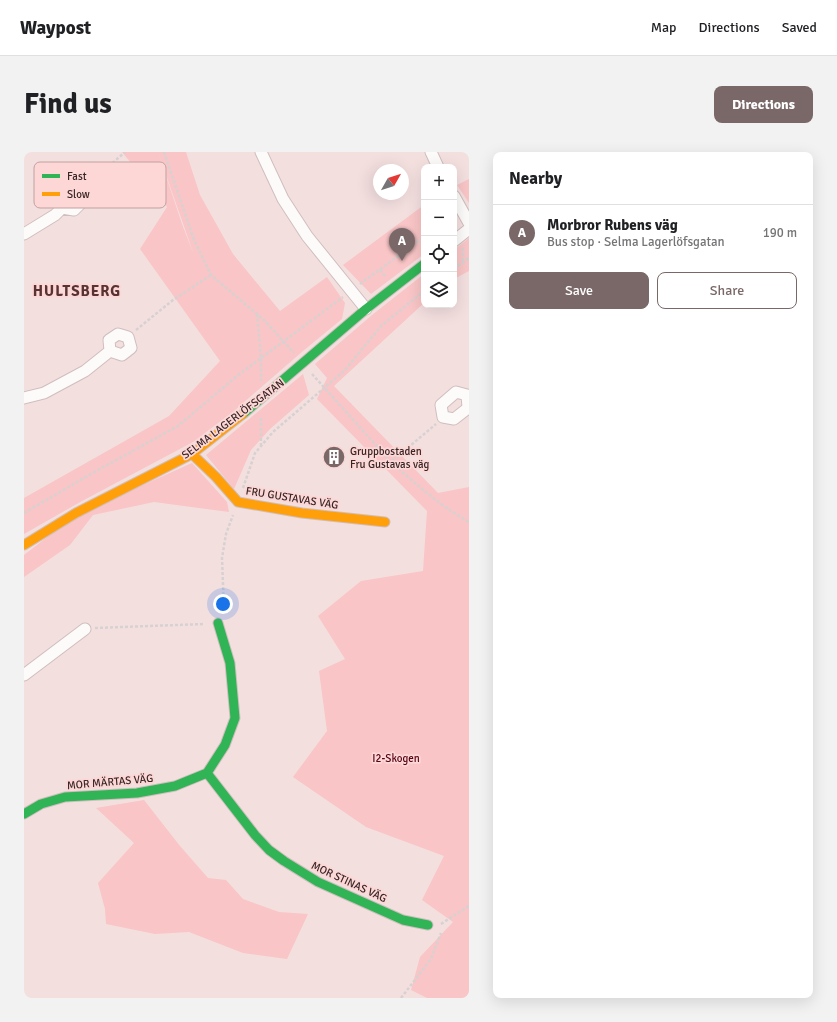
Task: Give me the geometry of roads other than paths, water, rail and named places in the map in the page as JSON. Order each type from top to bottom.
[{"type":"street","points":[[261,152],[283,199],[307,236],[366,309]]},
{"type":"street","points":[[431,152],[437,164]]},
{"type":"street","points":[[456,200],[469,223]]},
{"type":"street","points":[[24,234],[55,215],[62,208]]},
{"type":"street","points":[[457,239],[469,230]]},
{"type":"street","name":"SELMA LAGERLÖFSGATAN","points":[[24,545],[76,513],[192,454],[258,402],[366,309],[421,266]]},
{"type":"street","points":[[24,398],[44,393],[85,371],[110,351],[122,355],[131,348],[128,337]]},
{"type":"street","points":[[456,392],[468,394],[468,408],[454,419],[443,417],[442,405],[456,392]]},
{"type":"street","name":"FRU GUSTAVAS VÄG","points":[[192,454],[216,477],[238,502],[302,513],[385,522]]},
{"type":"street","points":[[207,773],[225,745],[235,718],[230,663],[218,623]]},
{"type":"street","points":[[24,675],[85,629]]},
{"type":"street","name":"MOR MÄRTAS VÄG","points":[[24,814],[41,804],[65,798],[137,793],[175,786],[207,773]]},
{"type":"street","name":"MOR STINAS VÄG","points":[[207,773],[255,835],[269,850],[284,861],[318,882],[396,917],[403,920],[431,925]]},
{"type":"place","name":"Morbror Rubens väg","points":[[402,261]]},
{"type":"place","name":"Gruppbostaden Fru Gustavas väg","points":[[334,457]]},
{"type":"district","name":"HULTSBERG","points":[[77,291]]},
{"type":"park label","name":"I2-Skogen","points":[[396,758]]}]
